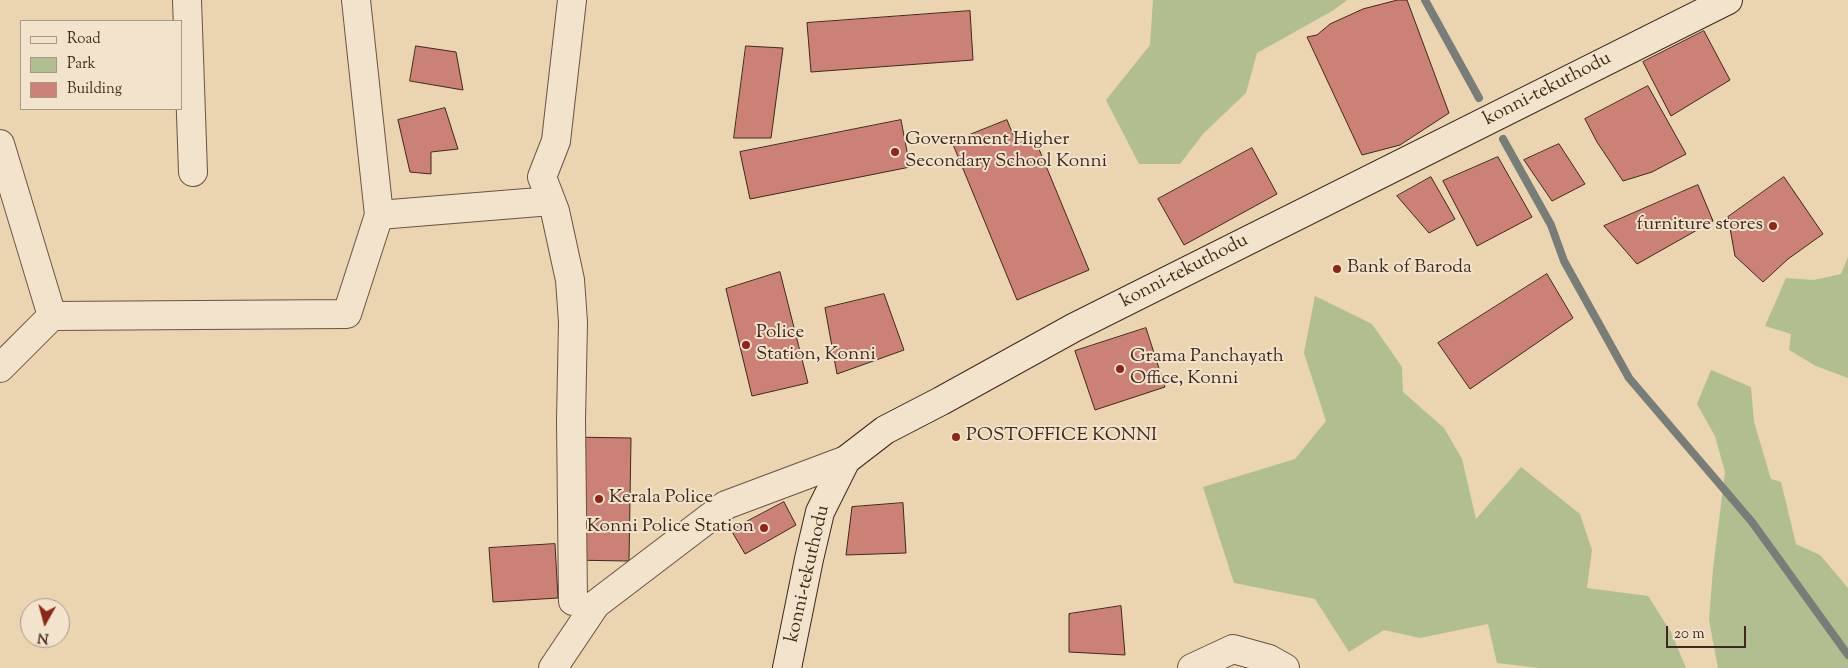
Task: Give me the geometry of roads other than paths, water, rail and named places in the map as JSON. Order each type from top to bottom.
[{"type":"street","points":[[187,0],[193,172]]},
{"type":"street","points":[[0,368],[52,316],[347,314],[379,215],[356,0]]},
{"type":"street","points":[[572,0],[556,141],[542,177],[555,211],[570,280],[573,322],[571,420],[572,601]]},
{"type":"street","name":"konni-tekuthodu","points":[[787,668],[820,512],[846,460],[885,430],[1075,327],[1728,0]]},
{"type":"street","points":[[0,144],[52,316]]},
{"type":"street","points":[[379,215],[551,201]]},
{"type":"street","points":[[553,668],[596,604],[726,505],[846,460]]},
{"type":"street","points":[[1192,668],[1233,649],[1269,659],[1284,668]]},
{"type":"waterway","points":[[1425,0],[1479,98]]},
{"type":"waterway","points":[[1503,139],[1551,225],[1564,261],[1629,378],[1752,522],[1848,655]]},
{"type":"place","name":"Government Higher Secondary School Konni","points":[[895,152]]},
{"type":"place","name":"furniture stores","points":[[1773,226]]},
{"type":"place","name":"Bank of Baroda","points":[[1337,269]]},
{"type":"place","name":"Police Station, Konni","points":[[746,345]]},
{"type":"place","name":"Grama Panchayath Office, Konni","points":[[1120,369]]},
{"type":"place","name":"POSTOFFICE KONNI","points":[[956,437]]},
{"type":"place","name":"Kerala Police","points":[[599,499]]},
{"type":"place","name":"Konni Police Station","points":[[764,528]]}]
